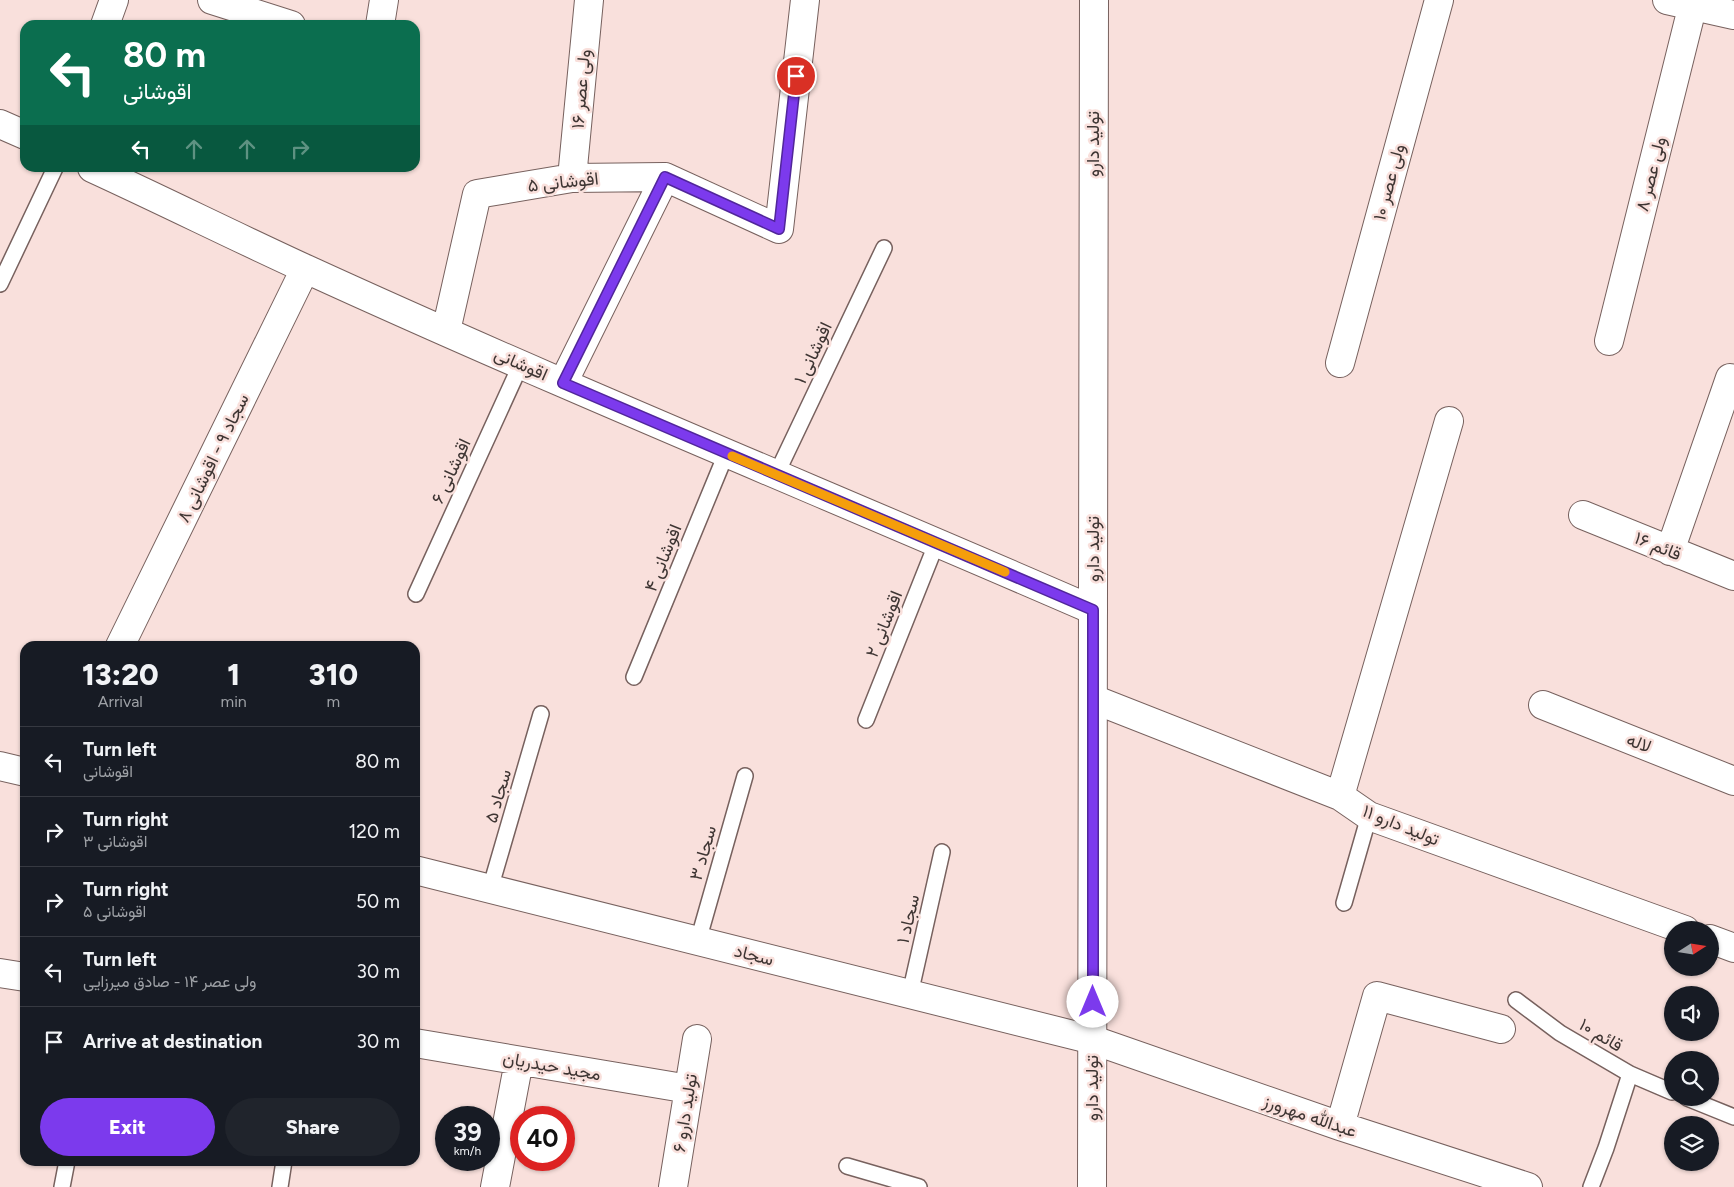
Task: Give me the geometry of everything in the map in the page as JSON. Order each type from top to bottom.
[{"type":"street","points":[[107,20],[114,0]]},
{"type":"street","points":[[212,0],[275,20]]},
{"type":"street","points":[[381,20],[384,0]]},
{"type":"street","name":"ولی عصر ۱۶","points":[[572,178],[589,0]]},
{"type":"street","name":"اقوشانی ۵","points":[[446,331],[477,194],[572,178],[665,177],[779,229],[805,0]]},
{"type":"street","name":"تولید دارو","points":[[1092,1187],[1094,0]]},
{"type":"street","name":"ولی عصر ۱۰","points":[[1340,364],[1439,0]]},
{"type":"street","points":[[1684,2],[1734,16]]},
{"type":"street","name":"ولی عصر ۸","points":[[1609,341],[1684,2]]},
{"type":"street","points":[[0,124],[20,134]]},
{"type":"street","name":"اقوشانی","points":[[100,172],[305,269],[563,383],[1093,610]]},
{"type":"street","points":[[563,383],[665,177]]},
{"type":"street","name":"سجاد ۹ - اقوشانی ۸","points":[[122,641],[305,269]]},
{"type":"street","points":[[1670,551],[1730,378]]},
{"type":"street","points":[[1340,796],[1449,421]]},
{"type":"street","name":"قائم ۱۶","points":[[1583,515],[1734,576]]},
{"type":"street","name":"تولید دارو ۱۱","points":[[1093,699],[1340,796],[1369,816],[1664,922]]},
{"type":"street","name":"لاله","points":[[1543,705],[1734,781]]},
{"type":"street","points":[[0,766],[20,771]]},
{"type":"street","name":"سجاد","points":[[420,871],[1092,1040]]},
{"type":"street","points":[[1719,942],[1734,948]]},
{"type":"street","points":[[0,973],[20,976]]},
{"type":"street","points":[[1340,1126],[1377,996],[1501,1029]]},
{"type":"street","name":"تولید دارو ۶","points":[[673,1187],[697,1038]]},
{"type":"street","name":"عبدالله مهرورز","points":[[1092,1040],[1340,1126],[1528,1187]]},
{"type":"street","name":"مجید حیدریان","points":[[420,1044],[689,1089]]},
{"type":"street","points":[[495,1187],[519,1061]]},
{"type":"lane","points":[[0,284],[53,172]]},
{"type":"lane","name":"اقوشانی ۱","points":[[776,475],[884,248]]},
{"type":"lane","name":"اقوشانی ۶","points":[[416,594],[521,364]]},
{"type":"lane","name":"اقوشانی ۴","points":[[634,677],[726,454]]},
{"type":"lane","name":"اقوشانی ۲","points":[[866,720],[937,542]]},
{"type":"lane","name":"سجاد ۵","points":[[490,889],[541,714]]},
{"type":"lane","name":"سجاد ۳","points":[[698,941],[745,776]]},
{"type":"lane","points":[[1344,903],[1369,816]]},
{"type":"lane","name":"سجاد ۱","points":[[910,994],[942,852]]},
{"type":"lane","name":"قائم ۱۰","points":[[1516,1000],[1560,1033],[1630,1074],[1664,1089]]},
{"type":"lane","points":[[1591,1187],[1630,1074]]},
{"type":"lane","points":[[1707,1106],[1734,1117]]},
{"type":"lane","points":[[62,1187],[66,1166]]},
{"type":"lane","points":[[280,1187],[283,1166]]},
{"type":"lane","points":[[847,1166],[919,1187]]},
{"type":"slow traffic","points":[[732,456],[1005,572]]},
{"type":"route","points":[[796,76],[779,229],[665,177],[563,383],[1093,610],[1093,1002]]}]
